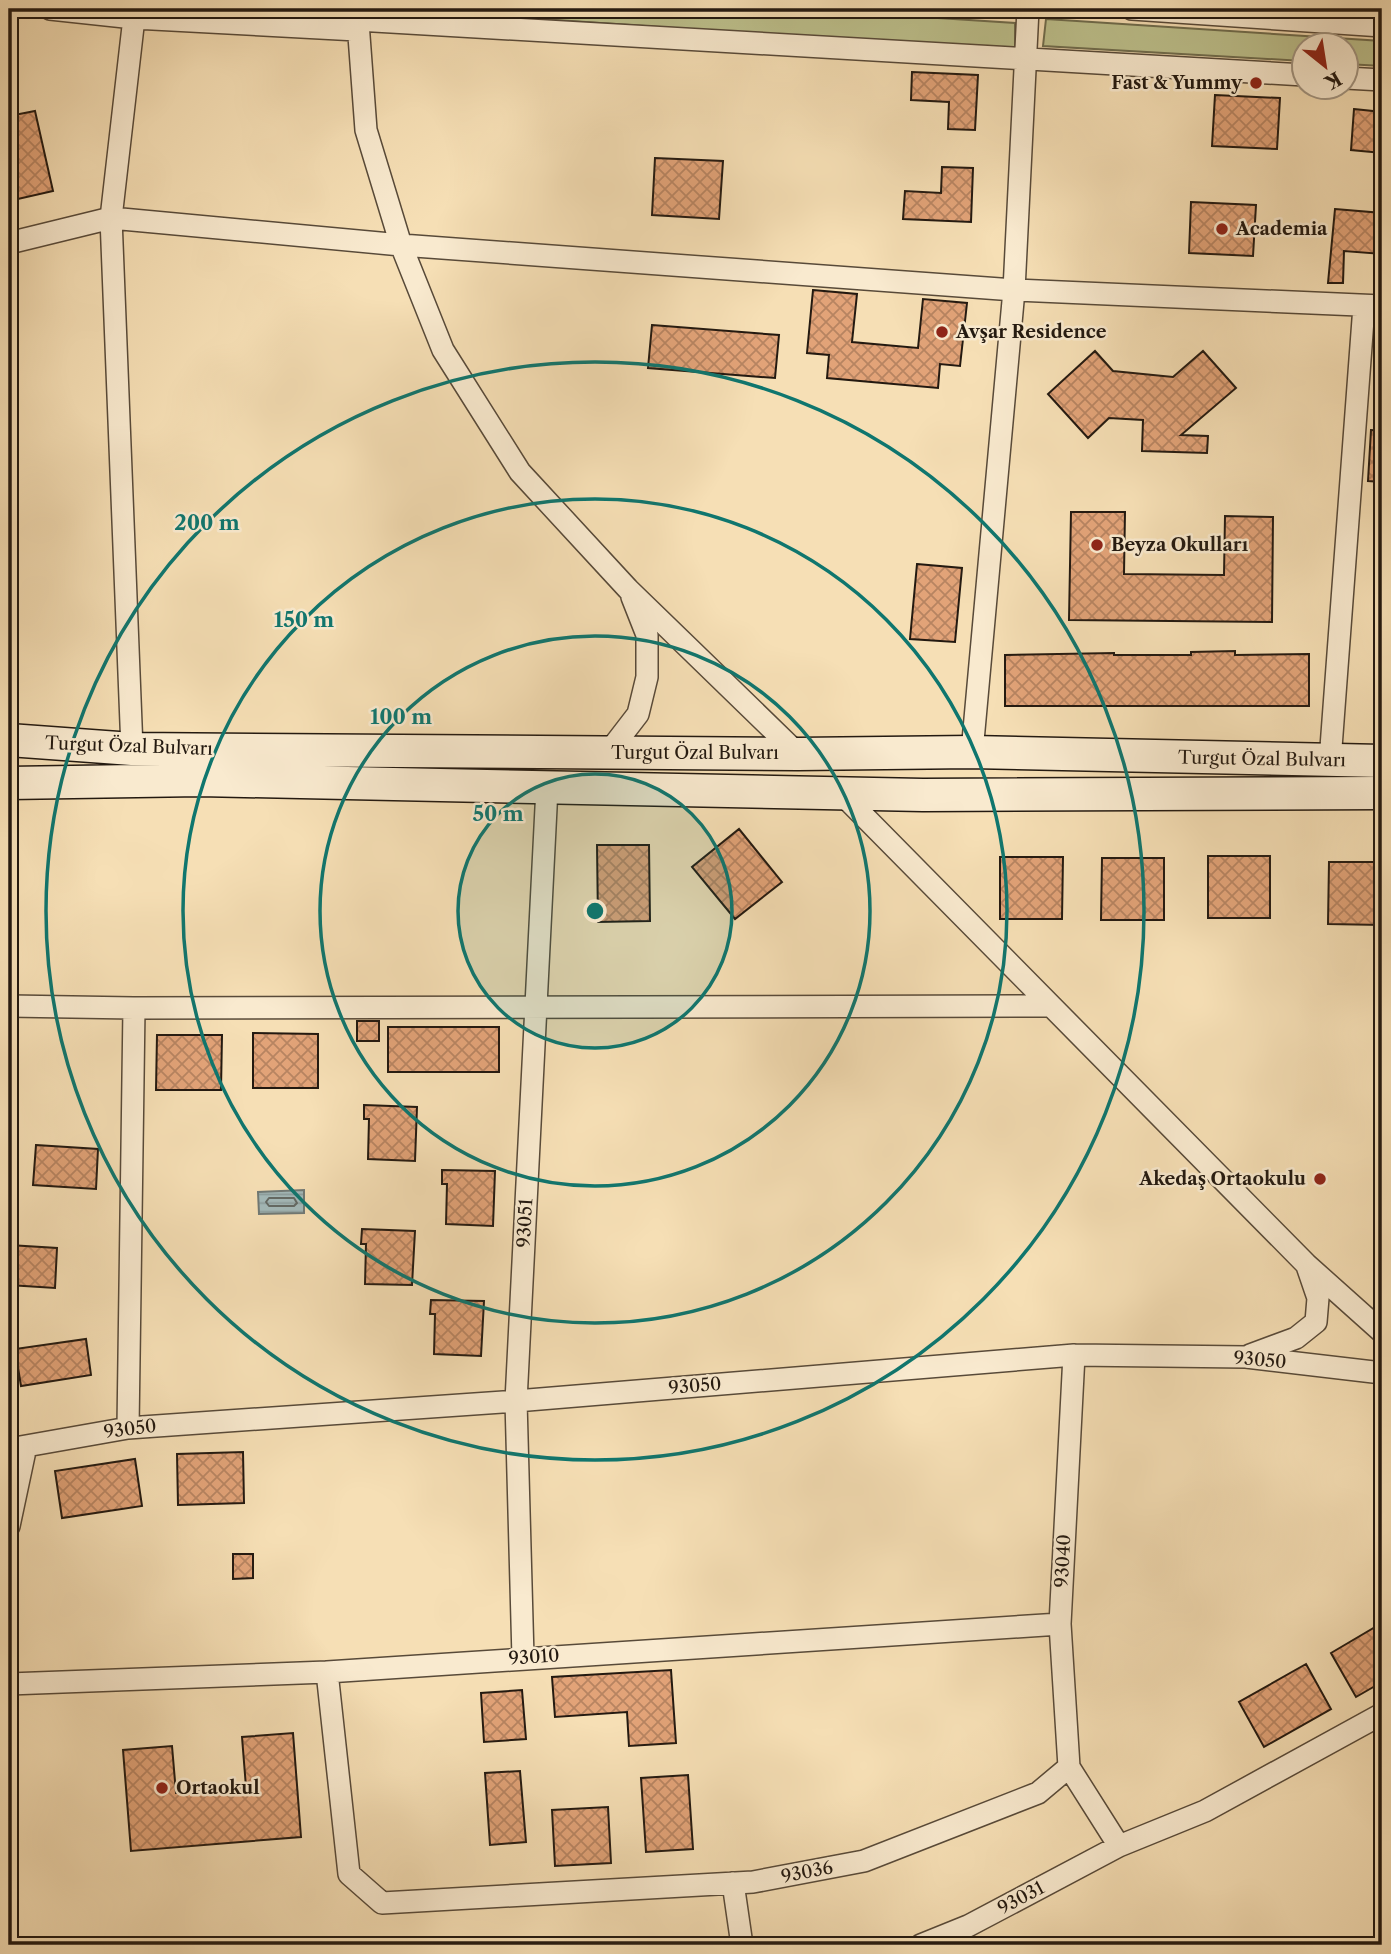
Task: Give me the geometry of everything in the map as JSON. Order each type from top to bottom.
[{"type":"main road","name":"Turgut Özal Bulvarı","points":[[9,740],[132,749],[799,754],[972,752],[1382,761]]},
{"type":"main road","name":"Turgut Özal Bulvarı","points":[[9,783],[200,780],[923,795],[1382,793]]},
{"type":"street","points":[[50,9],[357,19],[1290,74]]},
{"type":"street","points":[[972,752],[1014,290],[1028,9]]},
{"type":"street","points":[[1132,9],[1382,26]]},
{"type":"street","points":[[132,749],[111,218],[134,13]]},
{"type":"street","points":[[357,19],[366,130],[401,245],[443,350],[520,472],[628,589],[799,754]]},
{"type":"street","points":[[1360,79],[1382,80]]},
{"type":"street","points":[[9,243],[111,218],[401,245],[1014,290],[1373,306],[1330,761]]},
{"type":"street","points":[[608,753],[638,714],[647,677],[647,635],[628,589]]},
{"type":"street","name":"93051","points":[[523,1658],[516,1401],[547,788]]},
{"type":"street","points":[[840,792],[1306,1264],[1382,1332]]},
{"type":"street","points":[[9,1006],[1051,1006]]},
{"type":"street","points":[[128,1427],[134,1008]]},
{"type":"street","points":[[1246,1357],[1296,1338],[1316,1322],[1318,1298],[1306,1264]]},
{"type":"street","name":"93050","points":[[18,1448],[128,1427],[516,1401],[1074,1355],[1246,1357],[1382,1373]]},
{"type":"street","name":"93040","points":[[1069,1767],[1060,1624],[1074,1355]]},
{"type":"street","points":[[9,1526],[18,1448]]},
{"type":"street","name":"93010","points":[[9,1684],[327,1672],[1060,1624]]},
{"type":"street","name":"93036","points":[[327,1672],[349,1874],[382,1903],[753,1882],[864,1861],[1038,1793],[1069,1767]]},
{"type":"street","points":[[1069,1767],[1119,1846],[1205,1811],[1382,1714]]},
{"type":"street","name":"93031","points":[[921,1945],[968,1926],[1119,1846]]},
{"type":"street","points":[[733,1883],[742,1945]]},
{"type":"green space","points":[[394,9],[799,9],[1015,23],[1015,51]]},
{"type":"green space","points":[[1046,19],[1290,35],[1290,60],[1043,46]]},
{"type":"green space","points":[[1360,40],[1382,41],[1382,66],[1360,65]]},
{"type":"water","points":[[304,1190],[304,1213],[259,1214],[258,1192]]},
{"type":"building","points":[[912,72],[978,75],[975,130],[948,129],[949,102],[911,100]]},
{"type":"building","points":[[1215,95],[1280,98],[1277,149],[1212,146]]},
{"type":"building","points":[[1354,109],[1382,112],[1382,153],[1351,150]]},
{"type":"building","points":[[35,111],[53,191],[9,201],[9,116]]},
{"type":"building","points":[[655,158],[723,161],[719,219],[652,215]]},
{"type":"building","points":[[942,167],[973,168],[971,222],[903,219],[905,191],[941,193]]},
{"type":"building","name":"Academia","points":[[1191,202],[1256,205],[1253,256],[1189,253]]},
{"type":"building","points":[[1335,209],[1382,213],[1382,254],[1344,251],[1343,283],[1328,283]]},
{"type":"building","points":[[813,290],[857,294],[852,342],[918,348],[923,299],[967,303],[960,366],[940,364],[938,388],[827,378],[829,355],[807,353]]},
{"type":"building","points":[[652,325],[779,335],[775,378],[648,368]]},
{"type":"building","points":[[1095,351],[1113,371],[1173,377],[1203,351],[1236,388],[1181,435],[1208,436],[1207,453],[1142,451],[1143,420],[1109,418],[1088,438],[1048,394]]},
{"type":"building","points":[[1371,430],[1382,431],[1382,482],[1368,481]]},
{"type":"building","name":"Beyza Okulları","points":[[1071,512],[1125,512],[1124,574],[1224,575],[1225,516],[1273,517],[1272,622],[1069,620]]},
{"type":"building","points":[[917,564],[962,568],[955,642],[910,639]]},
{"type":"building","points":[[1235,651],[1235,655],[1309,654],[1309,706],[1005,706],[1005,655],[1191,655],[1191,652]]},
{"type":"building","points":[[739,829],[782,882],[735,919],[692,867]]},
{"type":"building","points":[[597,845],[649,845],[650,921],[598,922]]},
{"type":"building","points":[[1208,856],[1270,856],[1270,918],[1208,918]]},
{"type":"building","points":[[1000,857],[1063,857],[1062,919],[1000,919]]},
{"type":"building","points":[[1102,858],[1164,858],[1164,920],[1101,920]]},
{"type":"building","points":[[1329,862],[1382,862],[1382,925],[1328,924]]},
{"type":"building","points":[[357,1021],[379,1021],[379,1041],[357,1041]]},
{"type":"building","points":[[388,1027],[499,1027],[499,1072],[388,1072]]},
{"type":"building","points":[[253,1033],[318,1034],[318,1088],[253,1088]]},
{"type":"building","points":[[157,1035],[222,1035],[221,1090],[156,1090]]},
{"type":"building","points":[[364,1105],[417,1107],[415,1161],[368,1159],[369,1119],[364,1119]]},
{"type":"building","points":[[36,1145],[98,1149],[96,1189],[33,1185]]},
{"type":"building","points":[[442,1170],[495,1171],[493,1226],[446,1224],[447,1184],[442,1184]]},
{"type":"building","points":[[362,1229],[415,1231],[412,1285],[365,1284],[366,1244],[361,1244]]},
{"type":"building","points":[[9,1245],[57,1248],[55,1288],[9,1285]]},
{"type":"building","points":[[431,1300],[484,1301],[481,1356],[434,1354],[435,1314],[430,1314]]},
{"type":"building","points":[[86,1339],[91,1375],[21,1386],[15,1349]]},
{"type":"building","points":[[243,1452],[244,1503],[178,1505],[177,1454]]},
{"type":"building","points":[[135,1459],[142,1506],[62,1518],[55,1471]]},
{"type":"building","points":[[233,1554],[253,1554],[253,1578],[233,1579]]},
{"type":"building","points":[[1382,1623],[1382,1682],[1356,1697],[1331,1653]]},
{"type":"building","points":[[1306,1664],[1331,1709],[1264,1747],[1239,1702]]},
{"type":"building","points":[[671,1670],[676,1743],[629,1746],[627,1712],[555,1717],[552,1677]]},
{"type":"building","points":[[522,1690],[526,1739],[484,1742],[481,1693]]},
{"type":"building","points":[[293,1733],[301,1837],[131,1851],[123,1750],[172,1746],[176,1793],[246,1787],[242,1737]]},
{"type":"building","points":[[520,1771],[526,1842],[490,1845],[485,1773]]},
{"type":"building","points":[[688,1775],[693,1849],[646,1852],[641,1778]]},
{"type":"building","points":[[608,1807],[611,1863],[555,1866],[552,1810]]},
{"type":"place","name":"Fast & Yummy","points":[[1256,83]]},
{"type":"place","name":"Academia","points":[[1222,229]]},
{"type":"place","name":"Avşar Residence","points":[[942,332]]},
{"type":"place","name":"Beyza Okulları","points":[[1097,545]]},
{"type":"place","name":"Akedaş Ortaokulu","points":[[1320,1179]]},
{"type":"place","name":"Ortaokul","points":[[162,1788]]}]
